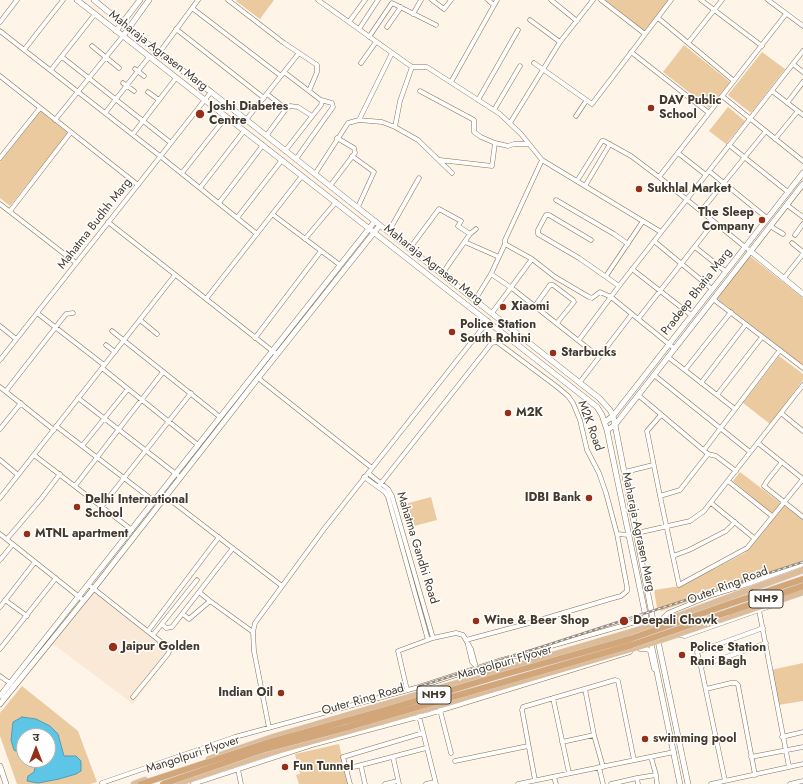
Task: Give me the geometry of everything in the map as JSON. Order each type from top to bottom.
[{"type":"highway","name":"Mangolpuri Flyover","points":[[141,784],[263,744],[630,639],[803,579]]},
{"type":"highway","name":"Mangolpuri Flyover","points":[[163,784],[265,749],[345,728],[632,645],[803,586]]},
{"type":"main road","name":"Outer Ring Road","points":[[134,784],[270,738],[648,628],[803,570]]},
{"type":"main road","points":[[176,784],[273,752],[385,721],[658,641],[803,593]]},
{"type":"main road","points":[[690,612],[697,618],[698,625],[696,628]]},
{"type":"main road","points":[[570,651],[574,666]]},
{"type":"street","points":[[0,22],[17,0]]},
{"type":"street","points":[[24,50],[63,0]]},
{"type":"street","name":"Maharaja Agrasen Marg","points":[[77,0],[375,232],[596,407],[607,430],[648,628]]},
{"type":"street","name":"Maharaja Agrasen Marg","points":[[95,0],[122,23],[580,382],[599,398],[610,410],[613,416],[625,472],[654,625]]},
{"type":"street","points":[[116,31],[140,0]]},
{"type":"street","points":[[55,120],[123,36],[149,0]]},
{"type":"street","points":[[159,52],[198,0]]},
{"type":"street","points":[[350,22],[365,0]]},
{"type":"street","points":[[359,29],[377,0]]},
{"type":"street","points":[[413,14],[421,0]]},
{"type":"street","points":[[432,0],[444,9],[451,0]]},
{"type":"street","points":[[488,0],[494,5]]},
{"type":"street","points":[[451,82],[497,0]]},
{"type":"street","points":[[551,0],[577,21]]},
{"type":"street","points":[[510,123],[560,42],[593,0]]},
{"type":"street","points":[[601,0],[645,34]]},
{"type":"street","points":[[534,63],[592,104],[671,0]]},
{"type":"street","points":[[700,0],[762,46]]},
{"type":"street","points":[[688,43],[722,0]]},
{"type":"street","points":[[768,0],[803,26]]},
{"type":"street","points":[[231,1],[317,65],[318,68],[309,91]]},
{"type":"street","points":[[321,1],[412,67],[427,67],[494,110],[521,134],[542,160],[661,232]]},
{"type":"street","points":[[369,37],[392,3],[436,25]]},
{"type":"street","points":[[387,27],[400,7]]},
{"type":"street","points":[[192,8],[282,74],[321,100],[332,103],[333,107],[296,159]]},
{"type":"street","points":[[51,70],[95,14]]},
{"type":"street","points":[[659,177],[786,14]]},
{"type":"street","points":[[658,18],[734,81]]},
{"type":"street","points":[[530,20],[560,42]]},
{"type":"street","points":[[176,29],[265,96],[286,108]]},
{"type":"street","points":[[478,100],[518,30]]},
{"type":"street","points":[[0,31],[133,134],[257,234]]},
{"type":"street","points":[[361,64],[376,42]]},
{"type":"street","points":[[92,46],[119,68]]},
{"type":"street","points":[[579,340],[632,269],[803,51]]},
{"type":"street","points":[[631,52],[709,113]]},
{"type":"street","points":[[246,120],[299,53]]},
{"type":"street","points":[[359,120],[392,53]]},
{"type":"street","points":[[62,57],[171,143]]},
{"type":"street","points":[[105,113],[117,100],[137,70],[149,57]]},
{"type":"street","points":[[793,64],[803,72]]},
{"type":"street","points":[[494,110],[520,66]]},
{"type":"street","points":[[395,127],[400,100],[412,67]]},
{"type":"street","points":[[137,70],[144,76]]},
{"type":"street","points":[[0,76],[138,185]]},
{"type":"street","points":[[133,134],[176,78]]},
{"type":"street","points":[[787,103],[803,82]]},
{"type":"street","points":[[123,83],[134,91]]},
{"type":"street","points":[[420,91],[474,120],[474,132],[481,137],[495,143],[508,146],[514,144],[529,144]]},
{"type":"street","points":[[772,91],[803,115]]},
{"type":"street","points":[[148,92],[159,100]]},
{"type":"street","name":"Mahatma Budhh Marg","points":[[0,360],[211,92]]},
{"type":"street","points":[[722,96],[803,161]]},
{"type":"street","points":[[285,151],[321,105],[321,100]]},
{"type":"street","points":[[576,116],[586,101]]},
{"type":"street","points":[[266,136],[286,108],[293,106],[312,116]]},
{"type":"street","points":[[0,158],[40,108]]},
{"type":"street","points":[[775,139],[798,111]]},
{"type":"street","points":[[182,173],[226,116]]},
{"type":"street","points":[[315,174],[348,123],[359,120],[382,122],[395,127],[418,140],[452,173]]},
{"type":"street","points":[[200,188],[244,131]]},
{"type":"street","points":[[701,211],[766,131]]},
{"type":"street","points":[[10,211],[71,132]]},
{"type":"street","points":[[330,186],[355,153],[354,148],[338,138]]},
{"type":"street","points":[[577,181],[602,141],[610,144],[631,156],[659,177],[784,278],[802,290]]},
{"type":"street","points":[[440,160],[492,166],[495,143]]},
{"type":"street","points":[[585,186],[610,144]]},
{"type":"street","points":[[219,203],[263,145]]},
{"type":"street","points":[[729,145],[788,192]]},
{"type":"street","points":[[678,153],[724,182],[767,218]]},
{"type":"street","points":[[352,156],[374,172],[358,207]]},
{"type":"street","points":[[237,218],[282,160]]},
{"type":"street","points":[[475,300],[491,274],[542,160]]},
{"type":"street","name":"Pradeep Bhatia Marg","points":[[604,422],[613,416],[803,172]]},
{"type":"street","points":[[206,299],[302,176]]},
{"type":"street","points":[[389,232],[419,178]]},
{"type":"street","name":"Pradeep Bhatia Marg","points":[[607,430],[615,425],[803,184]]},
{"type":"street","points":[[556,200],[614,234],[628,244]]},
{"type":"street","points":[[305,239],[336,202]]},
{"type":"street","points":[[0,204],[76,263]]},
{"type":"street","points":[[787,205],[803,216]]},
{"type":"street","points":[[410,248],[438,209],[462,221],[458,226],[470,234]]},
{"type":"street","points":[[272,214],[340,265]]},
{"type":"street","points":[[591,240],[549,214],[546,215],[538,230],[538,234],[579,258],[619,286]]},
{"type":"street","points":[[0,704],[12,685],[81,598],[89,585],[154,501],[178,475],[258,378],[274,353],[375,221]]},
{"type":"street","points":[[606,276],[643,221]]},
{"type":"street","points":[[108,222],[274,353]]},
{"type":"street","points":[[638,319],[714,222]]},
{"type":"street","points":[[795,235],[803,224]]},
{"type":"street","points":[[81,598],[94,588],[165,496],[198,445],[220,417],[380,225]]},
{"type":"street","points":[[770,226],[783,234]]},
{"type":"street","points":[[442,274],[470,234],[476,228]]},
{"type":"street","points":[[654,241],[712,289]]},
{"type":"street","points":[[465,242],[499,257]]},
{"type":"street","points":[[784,278],[803,253],[792,243]]},
{"type":"street","points":[[505,244],[532,259],[555,277],[589,297],[592,298],[600,292],[611,297],[675,349]]},
{"type":"street","points":[[695,247],[726,271]]},
{"type":"street","points":[[255,338],[321,251]]},
{"type":"street","points":[[492,313],[532,259]]},
{"type":"street","points":[[632,269],[691,315]]},
{"type":"street","points":[[491,274],[511,287],[599,357]]},
{"type":"street","points":[[0,498],[175,275]]},
{"type":"street","points":[[535,306],[550,285],[553,285],[574,300],[557,323]]},
{"type":"street","points":[[714,299],[803,368]]},
{"type":"street","points":[[684,370],[731,312]]},
{"type":"street","points":[[37,313],[141,400],[198,445]]},
{"type":"street","points":[[6,391],[66,314],[73,313]]},
{"type":"street","points":[[580,382],[632,314]]},
{"type":"street","points":[[140,320],[157,334]]},
{"type":"street","points":[[269,728],[254,651],[253,632],[255,623],[364,477],[488,321]]},
{"type":"street","points":[[701,383],[746,324]]},
{"type":"street","points":[[0,326],[16,339]]},
{"type":"street","points":[[112,331],[220,417]]},
{"type":"street","points":[[717,395],[762,337]]},
{"type":"street","name":"M2K Road","points":[[379,485],[494,342],[497,342],[568,396],[577,412],[587,450],[599,474],[606,493],[617,534],[627,587],[626,591],[624,594],[610,599],[466,640]]},
{"type":"street","points":[[106,345],[115,352]]},
{"type":"street","points":[[704,450],[780,350]]},
{"type":"street","points":[[668,357],[735,409]]},
{"type":"street","points":[[75,486],[163,372]]},
{"type":"street","points":[[654,376],[750,452]]},
{"type":"street","points":[[258,378],[372,468]]},
{"type":"street","points":[[637,533],[690,521],[704,511],[803,385]]},
{"type":"street","points":[[0,386],[154,501]]},
{"type":"street","points":[[82,446],[128,389]]},
{"type":"street","points":[[568,396],[575,390]]},
{"type":"street","points":[[102,506],[191,393]]},
{"type":"street","points":[[638,395],[708,454],[716,456],[736,471]]},
{"type":"street","points":[[78,398],[178,475]]},
{"type":"street","points":[[0,430],[21,403]]},
{"type":"street","points":[[781,413],[803,431]]},
{"type":"street","points":[[661,415],[648,431],[666,526],[680,585],[747,548],[803,479],[758,443]]},
{"type":"street","points":[[660,496],[680,490],[708,454]]},
{"type":"street","points":[[34,455],[132,530]]},
{"type":"street","points":[[0,460],[18,475]]},
{"type":"street","points":[[782,462],[764,486],[803,518]]},
{"type":"street","points":[[625,472],[654,465]]},
{"type":"street","name":"Mahatma Gandhi Road","points":[[368,473],[388,497],[428,640]]},
{"type":"street","points":[[7,540],[60,474]]},
{"type":"street","name":"Mahatma Gandhi Road","points":[[364,477],[388,489],[392,496],[433,638]]},
{"type":"street","points":[[728,480],[772,516]]},
{"type":"street","points":[[165,496],[282,586]]},
{"type":"street","points":[[711,503],[754,538]]},
{"type":"street","points":[[673,556],[689,550],[726,530],[735,522]]},
{"type":"street","points":[[0,534],[81,598]]},
{"type":"street","points":[[617,534],[629,535]]},
{"type":"street","points":[[148,631],[219,538]]},
{"type":"street","points":[[0,560],[13,544]]},
{"type":"street","points":[[162,624],[166,628],[172,627],[233,548]]},
{"type":"street","points":[[0,606],[35,562]]},
{"type":"street","points":[[666,621],[664,617],[668,613],[712,595],[803,564]]},
{"type":"street","points":[[638,578],[645,576]]},
{"type":"street","points":[[0,649],[56,578]]},
{"type":"street","points":[[153,635],[197,580]]},
{"type":"street","points":[[89,585],[170,648],[170,650],[133,697]]},
{"type":"street","points":[[200,592],[253,632]]},
{"type":"street","points":[[675,635],[685,636],[803,593]]},
{"type":"street","points":[[5,600],[26,616]]},
{"type":"street","points":[[182,614],[189,619],[210,601]]},
{"type":"street","points":[[759,610],[782,737],[789,767]]},
{"type":"street","points":[[102,783],[235,737],[407,690],[646,619]]},
{"type":"street","points":[[725,781],[697,652],[763,628]]},
{"type":"street","points":[[407,690],[398,651],[433,638],[459,633],[463,635],[471,649],[478,678]]},
{"type":"street","points":[[658,641],[688,784]]},
{"type":"street","points":[[701,666],[766,642]]},
{"type":"street","points":[[651,643],[680,784]]},
{"type":"street","points":[[193,784],[312,745],[440,710],[644,648],[650,651],[656,676],[659,680]]},
{"type":"street","points":[[658,673],[665,672]]},
{"type":"street","points":[[0,676],[12,685]]},
{"type":"street","points":[[535,780],[522,708],[617,680],[634,760]]},
{"type":"street","points":[[706,689],[731,683],[738,685],[755,775]]},
{"type":"street","points":[[0,696],[12,685]]},
{"type":"street","points":[[585,689],[603,784]]},
{"type":"street","points":[[553,698],[569,774]]},
{"type":"street","points":[[440,710],[450,753]]},
{"type":"street","points":[[419,716],[422,733],[436,783],[426,784]]},
{"type":"street","points":[[782,737],[803,732]]},
{"type":"street","points":[[350,784],[343,758],[346,755],[422,733]]},
{"type":"street","points":[[562,742],[594,735]]},
{"type":"street","points":[[455,761],[528,746]]},
{"type":"street","points":[[751,757],[803,747]]},
{"type":"street","points":[[346,769],[426,748]]},
{"type":"street","points":[[519,784],[674,752]]},
{"type":"street","points":[[385,784],[398,782],[392,757]]},
{"type":"street","points":[[651,757],[657,784]]},
{"type":"street","points":[[711,784],[803,764]]},
{"type":"street","points":[[0,766],[6,784]]},
{"type":"street","points":[[361,766],[365,784]]},
{"type":"street","points":[[238,769],[242,784]]},
{"type":"street","points":[[611,784],[656,775]]},
{"type":"street","points":[[554,776],[556,784]]},
{"type":"street","points":[[637,778],[638,784]]},
{"type":"street","points":[[790,784],[803,781]]},
{"type":"shaded area","points":[[274,0],[260,19],[236,1]]},
{"type":"shaded area","points":[[605,0],[669,0],[644,31]]},
{"type":"shaded area","points":[[684,45],[730,82],[709,108],[663,72]]},
{"type":"shaded area","points":[[762,52],[785,69],[751,113],[728,95]]},
{"type":"shaded area","points":[[728,107],[745,121],[726,144],[709,131]]},
{"type":"shaded area","points":[[40,111],[68,133],[10,206],[0,198],[0,162]]},
{"type":"shaded area","points":[[750,256],[803,298],[803,365],[715,297]]},
{"type":"shaded area","points":[[779,356],[803,374],[803,380],[770,424],[743,403]]},
{"type":"shaded area","points":[[740,472],[803,520],[803,561],[661,611],[657,608],[654,590],[680,586],[745,553],[775,516],[733,481]]},
{"type":"shaded area","points":[[431,497],[437,520],[407,528],[401,505]]},
{"type":"shaded area","name":"Jaipur Golden","points":[[94,590],[173,650],[133,704],[53,644]]},
{"type":"shaded area","points":[[803,663],[803,701],[778,705],[771,670]]},
{"type":"shaded area","points":[[22,686],[78,731],[97,782],[90,784],[17,784],[0,736],[0,713]]},
{"type":"shaded area","points":[[339,744],[348,784],[299,784],[296,775],[300,774],[295,754]]},
{"type":"water","points":[[22,717],[36,719],[52,728],[16,728],[16,751],[14,750],[11,740],[13,722]]},
{"type":"water","points":[[56,732],[58,734],[64,756],[76,756],[81,761],[81,771],[59,779],[38,783],[27,781],[28,776],[34,772],[35,768],[56,768]]},
{"type":"railway","points":[[418,687],[803,562]]},
{"type":"place","name":"DAV Public School","points":[[651,108]]},
{"type":"place","name":"Joshi Diabetes Centre","points":[[200,114]]},
{"type":"place","name":"Sukhlal Market","points":[[639,189]]},
{"type":"place","name":"The Sleep Company","points":[[762,220]]},
{"type":"place","name":"Xiaomi","points":[[503,307]]},
{"type":"place","name":"Police Station South Rohini","points":[[452,332]]},
{"type":"place","name":"Starbucks","points":[[553,353]]},
{"type":"place","name":"M2K","points":[[508,413]]},
{"type":"place","name":"IDBI Bank","points":[[589,498]]},
{"type":"place","name":"Delhi International School","points":[[77,507]]},
{"type":"place","name":"MTNL apartment","points":[[27,534]]},
{"type":"place","name":"Wine & Beer Shop","points":[[476,621]]},
{"type":"place","name":"Deepali Chowk","points":[[624,621]]},
{"type":"place","name":"Jaipur Golden","points":[[113,647]]},
{"type":"place","name":"Police Station Rani Bagh","points":[[682,655]]},
{"type":"place","name":"Indian Oil","points":[[281,693]]},
{"type":"place","name":"swimming pool","points":[[645,739]]},
{"type":"place","name":"Fun Tunnel","points":[[285,767]]}]
